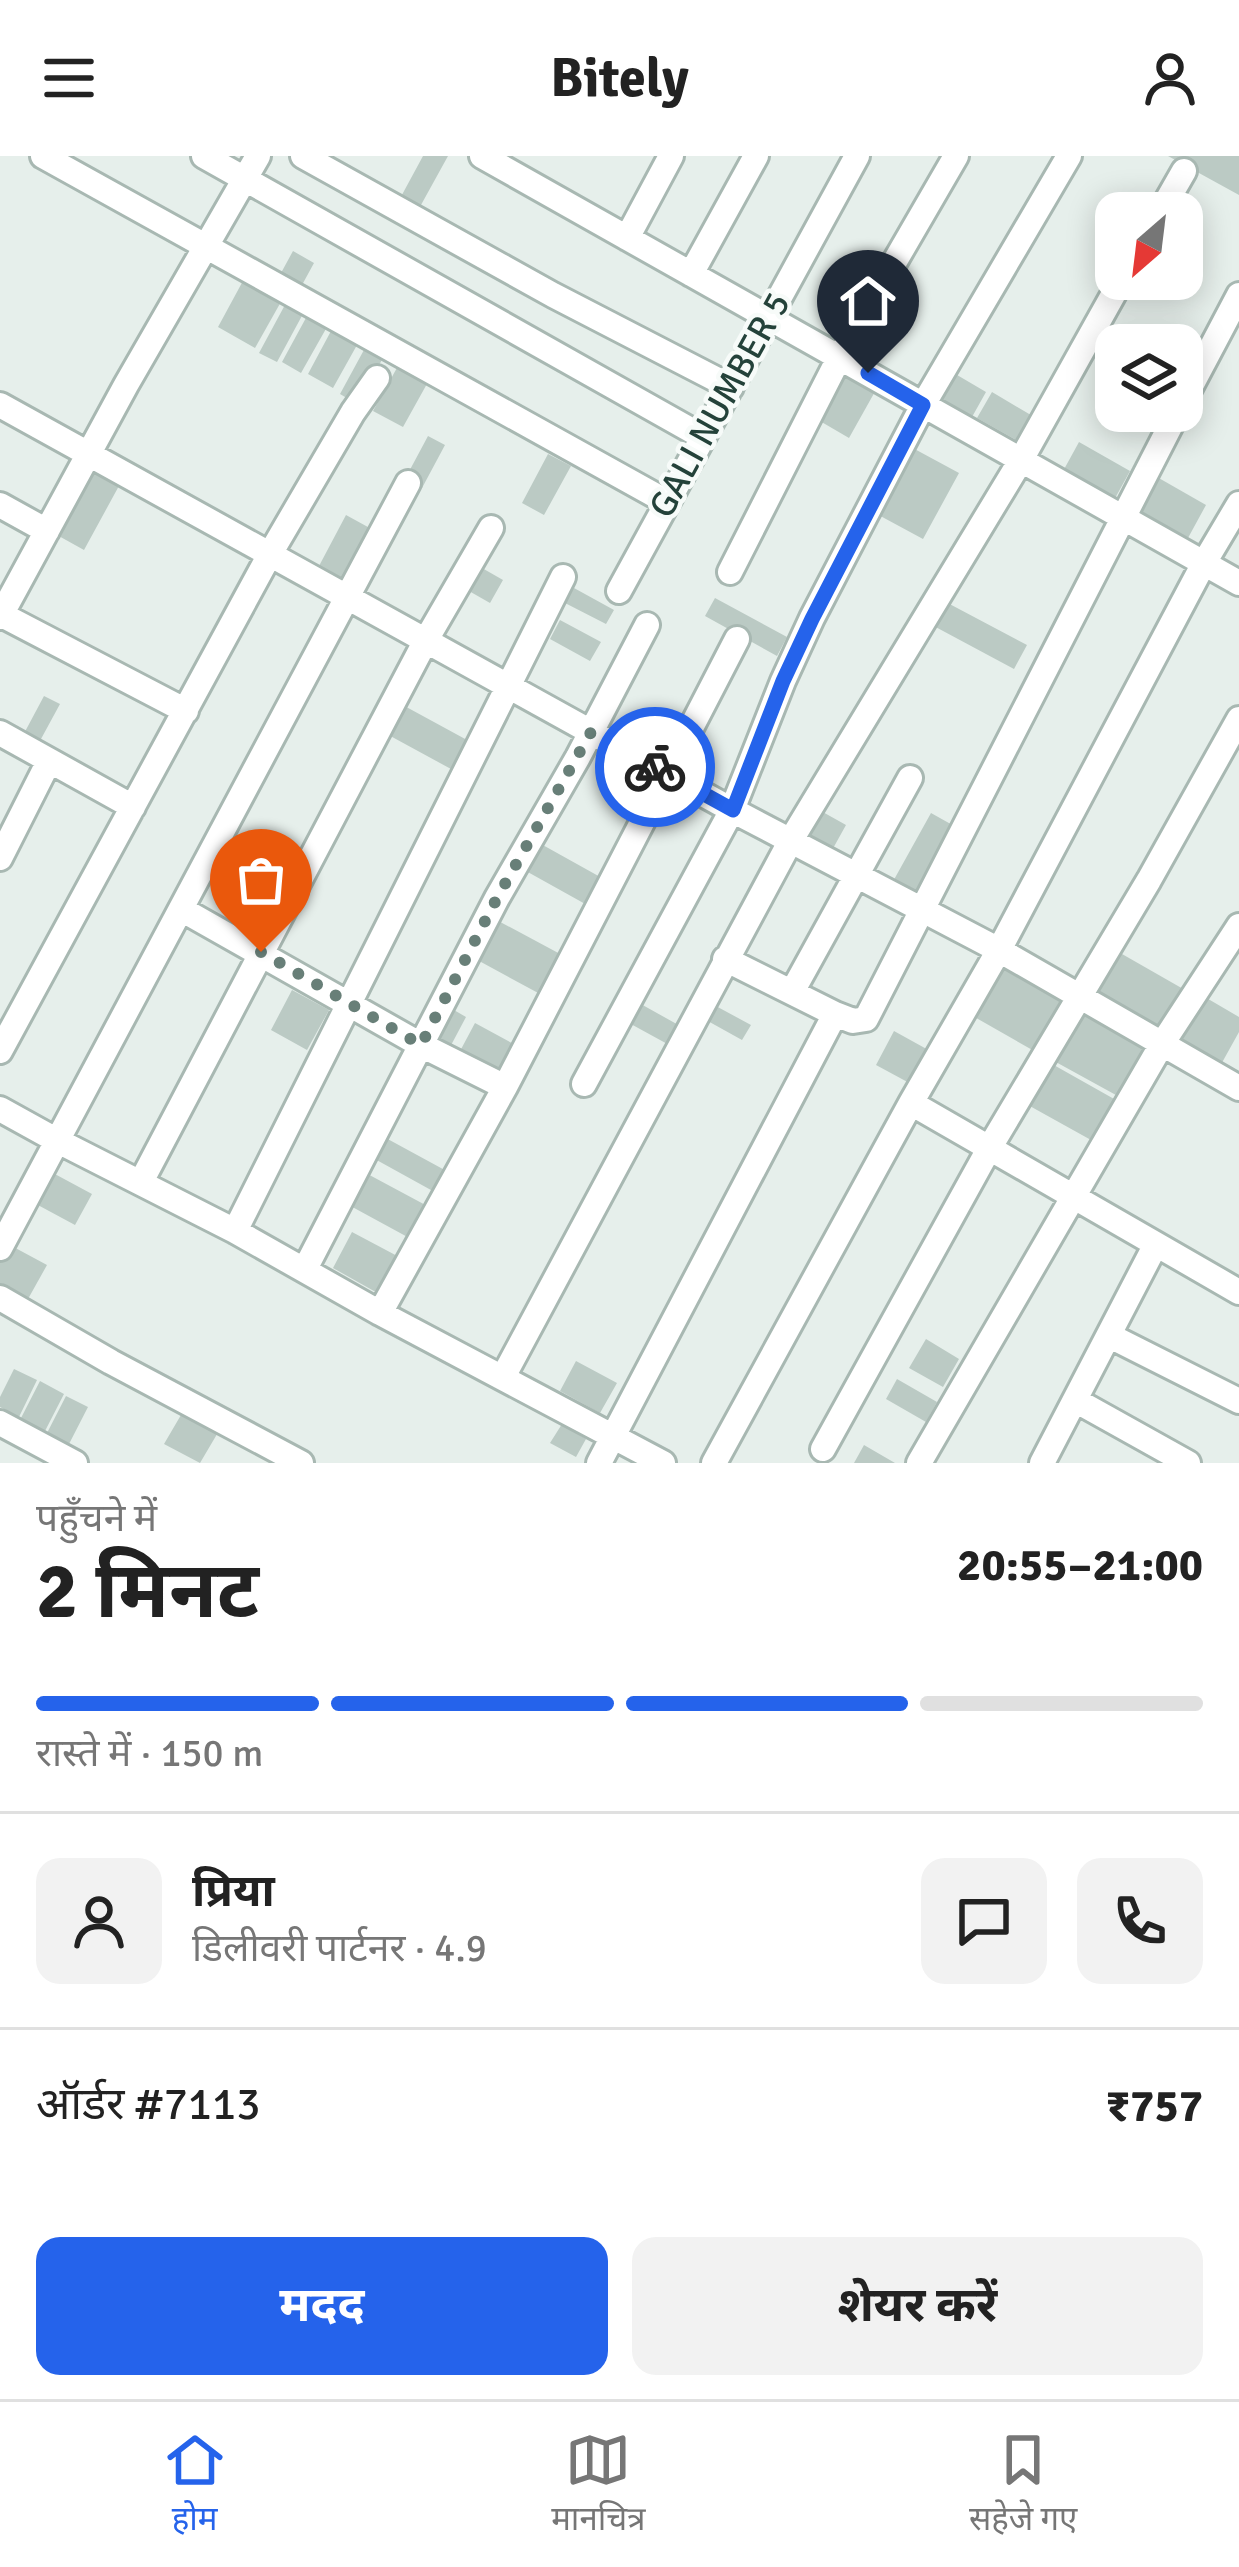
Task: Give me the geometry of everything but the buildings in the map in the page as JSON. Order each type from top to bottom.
[{"type":"street","points":[[43,156],[668,502]]},
{"type":"street","points":[[204,156],[251,167],[703,437]]},
{"type":"street","points":[[302,156],[731,387]]},
{"type":"street","points":[[482,156],[1239,583]]},
{"type":"street","points":[[627,238],[671,156]]},
{"type":"street","points":[[691,274],[756,156]]},
{"type":"street","name":"GALI NUMBER 5","points":[[619,591],[857,156]]},
{"type":"street","points":[[730,572],[840,356],[956,156]]},
{"type":"street","points":[[584,1084],[733,810],[812,619],[923,405],[1070,156]]},
{"type":"street","points":[[186,711],[0,616],[251,167]]},
{"type":"street","points":[[1172,192],[1184,171]]},
{"type":"street","points":[[1203,363],[1239,295]]},
{"type":"street","points":[[503,1377],[790,840],[1021,460],[1110,300]]},
{"type":"street","points":[[0,1051],[270,554],[377,378]]},
{"type":"street","points":[[0,405],[668,775],[999,950],[1239,1088]]},
{"type":"street","points":[[725,959],[835,1015],[853,1022],[866,1019],[1167,432]]},
{"type":"street","points":[[0,1248],[408,483]]},
{"type":"street","points":[[714,1463],[999,950],[1239,504]]},
{"type":"street","points":[[0,505],[47,531]]},
{"type":"street","points":[[142,1182],[426,640],[491,528]]},
{"type":"street","points":[[235,1231],[563,578]]},
{"type":"street","points":[[305,1269],[497,898],[647,626]]},
{"type":"street","points":[[380,1313],[505,1087],[737,639]]},
{"type":"street","points":[[824,1449],[990,1147],[1239,719]]},
{"type":"street","points":[[0,733],[133,807]]},
{"type":"street","points":[[0,858],[50,761]]},
{"type":"street","points":[[792,992],[910,778]]},
{"type":"street","points":[[181,909],[421,1045],[505,1087]]},
{"type":"street","points":[[919,1463],[1072,1195],[1239,926]]},
{"type":"street","points":[[599,1463],[835,1015]]},
{"type":"street","points":[[911,1102],[1239,1292]]},
{"type":"street","points":[[0,1108],[662,1463]]},
{"type":"street","points":[[1042,1463],[1155,1246]]},
{"type":"street","points":[[0,1298],[301,1463]]},
{"type":"street","points":[[1110,1336],[1239,1401]]},
{"type":"street","points":[[1076,1400],[1188,1463]]},
{"type":"street","points":[[0,1423],[75,1463]]},
{"type":"way so far","points":[[261,952],[421,1045],[591,732],[655,767]]},
{"type":"route","points":[[655,767],[733,810],[812,619],[923,405],[868,373]]}]
